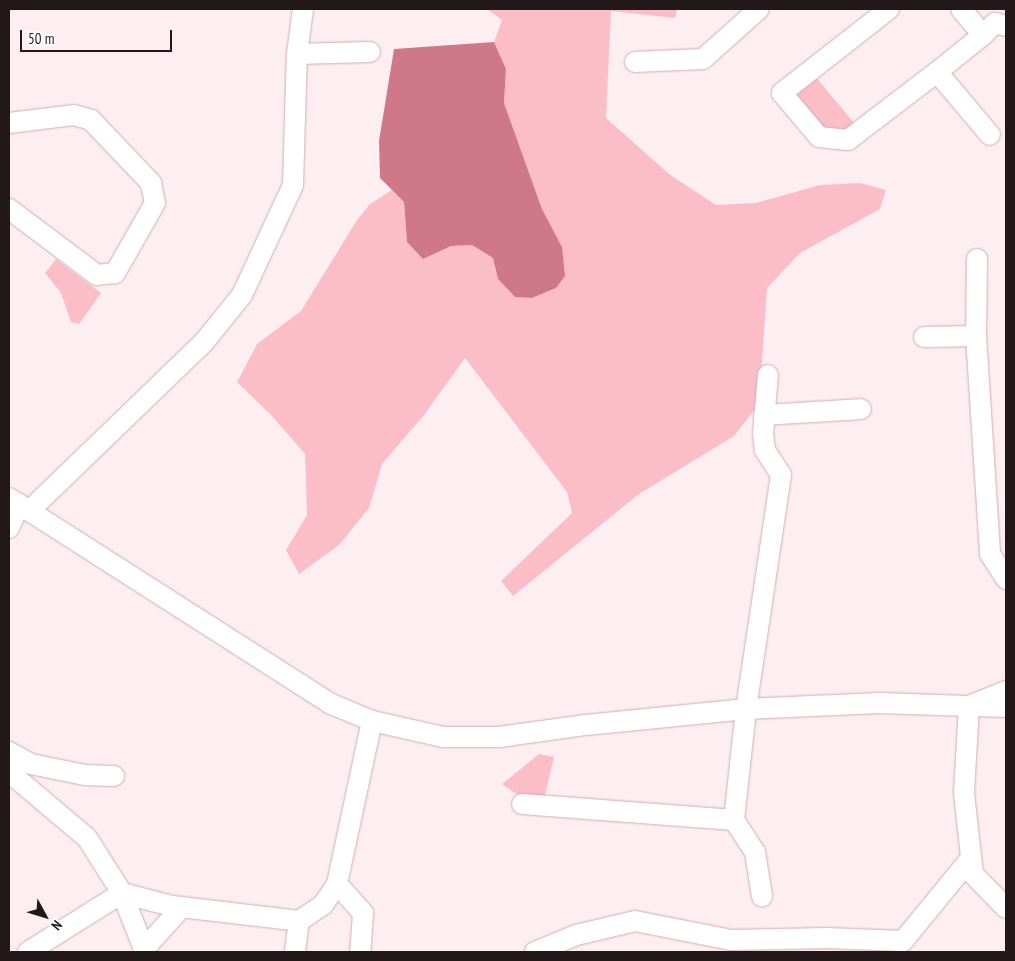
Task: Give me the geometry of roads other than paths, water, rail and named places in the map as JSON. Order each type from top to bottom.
[{"type":"street","points":[[9,528],[19,504],[204,342],[242,295],[293,185],[298,54],[303,9]]},
{"type":"street","points":[[889,9],[782,93],[819,137],[848,140],[937,72],[996,23],[1006,26]]},
{"type":"street","points":[[961,9],[983,35]]},
{"type":"street","points":[[635,62],[703,59],[755,10]]},
{"type":"street","points":[[298,54],[370,52]]},
{"type":"street","points":[[937,72],[990,135]]},
{"type":"street","points":[[9,123],[74,115],[91,120],[151,183],[155,202],[115,273],[97,275],[9,209]]},
{"type":"street","points":[[977,259],[976,336],[990,554],[1006,579]]},
{"type":"street","points":[[924,338],[976,336]]},
{"type":"street","points":[[762,896],[755,852],[734,820],[746,709],[781,476],[765,450],[762,434],[768,375]]},
{"type":"street","points":[[764,414],[861,409]]},
{"type":"street","points":[[19,504],[329,703],[372,721],[443,737],[499,736],[746,709],[879,703],[1006,707]]},
{"type":"street","points":[[969,706],[1006,691]]},
{"type":"street","points":[[969,706],[964,793],[970,859],[973,874],[1006,908]]},
{"type":"street","points":[[28,952],[122,892],[182,907],[299,921],[323,905],[337,884],[372,721]]},
{"type":"street","points":[[9,752],[31,764],[84,775],[114,776]]},
{"type":"street","points":[[9,772],[87,838],[122,892],[145,951],[182,907]]},
{"type":"street","points":[[522,804],[734,820]]},
{"type":"street","points":[[535,952],[576,935],[635,921],[731,940],[827,938],[906,947],[970,859]]},
{"type":"street","points":[[337,884],[363,913],[360,952]]},
{"type":"street","points":[[295,952],[299,921]]}]
